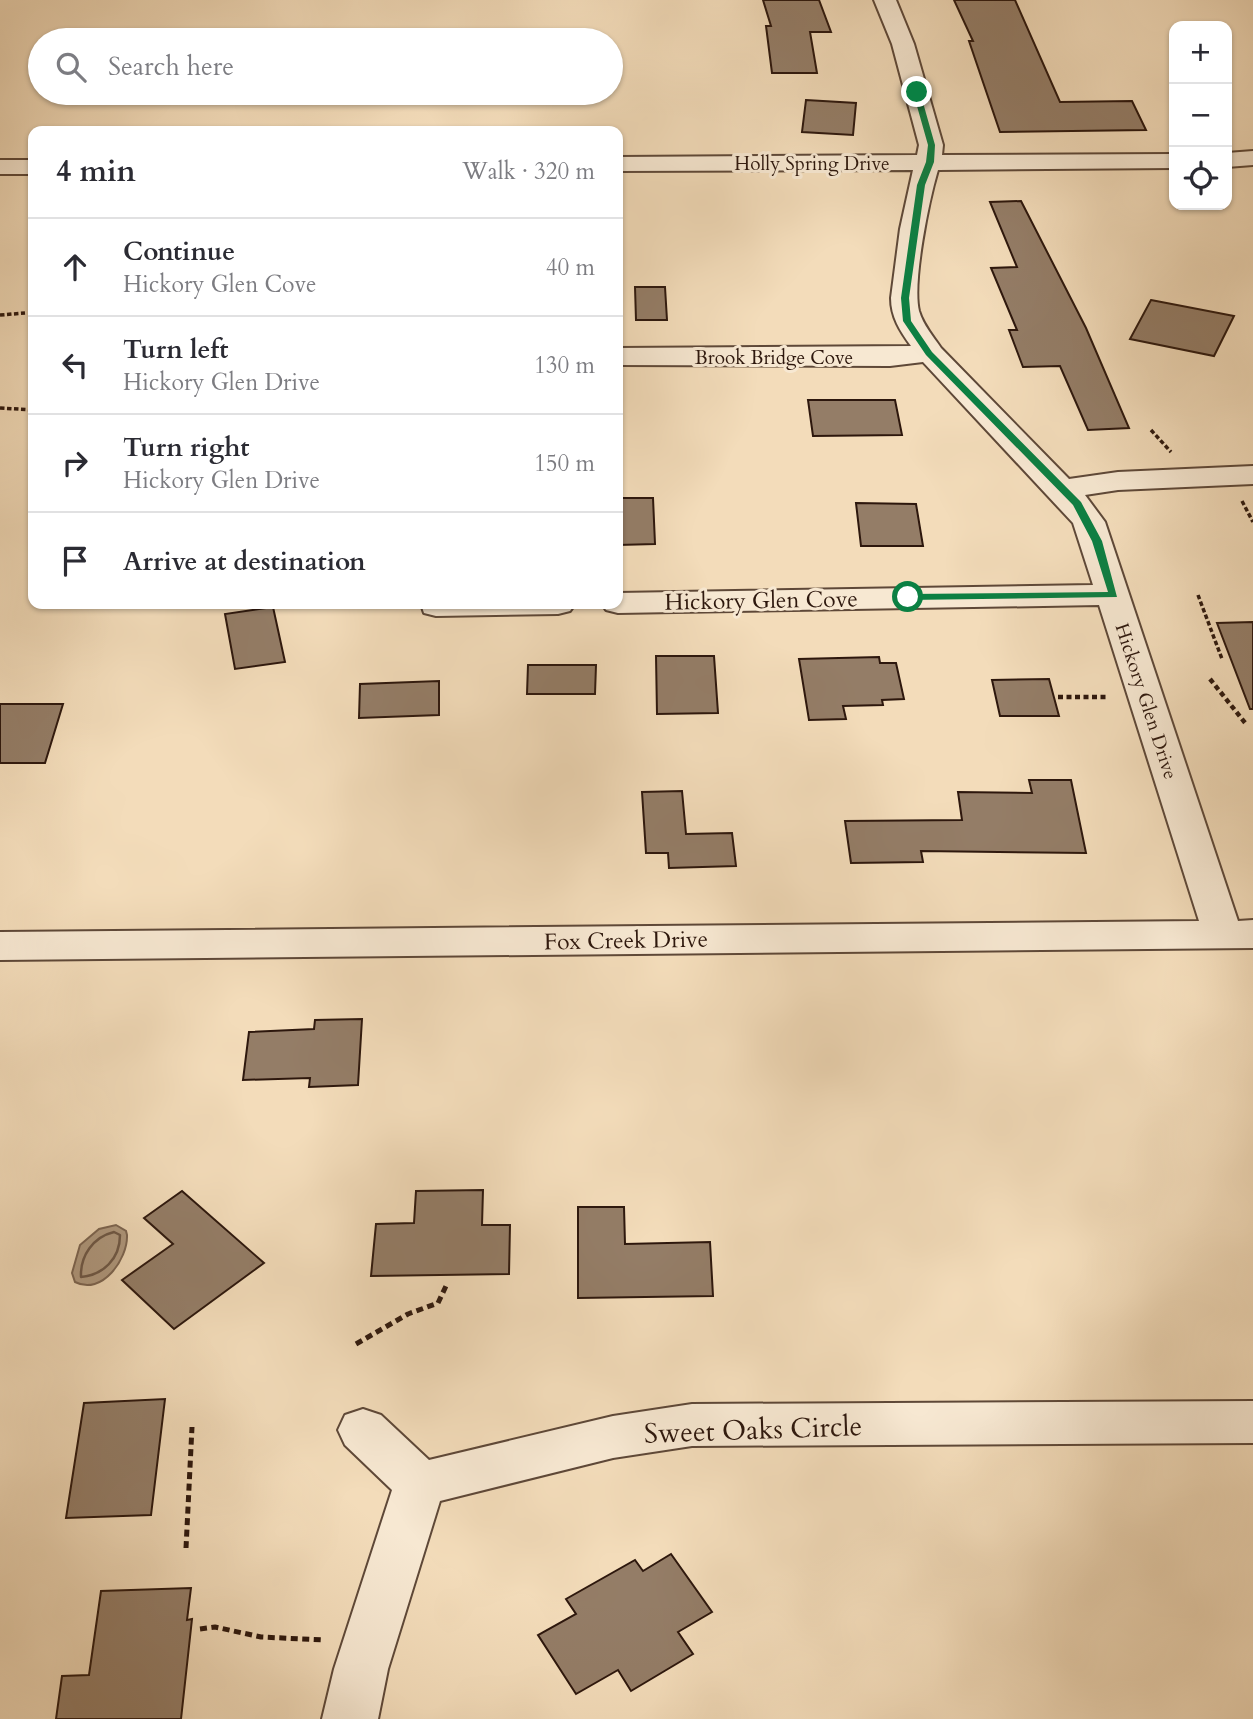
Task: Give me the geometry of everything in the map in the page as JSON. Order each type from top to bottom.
[{"type":"street","name":"Hickory Glen Drive","points":[[885,0],[897,26],[931,145],[930,162],[921,185],[905,298],[907,321],[929,353],[1064,489],[1089,522],[1238,934]]},
{"type":"street","points":[[1232,160],[1253,158]]},
{"type":"street","name":"Holly Spring Drive","points":[[623,164],[1169,161]]},
{"type":"street","points":[[0,167],[28,167]]},
{"type":"street","name":"Brook Bridge Cove","points":[[623,357],[890,357],[929,353]]},
{"type":"street","points":[[1064,489],[1118,481],[1253,475]]},
{"type":"street","name":"Hickory Glen Cove","points":[[623,603],[1114,595]]},
{"type":"street","name":"Fox Creek Drive","points":[[0,946],[1238,934]]},
{"type":"street","name":"Sweet Oaks Circle","points":[[420,1484],[613,1437],[692,1425],[1253,1422]]},
{"type":"street","points":[[350,1719],[361,1669],[420,1484],[363,1430]]},
{"type":"path","points":[[0,315],[25,313]]},
{"type":"path","points":[[0,408],[28,410]]},
{"type":"path","points":[[1150,430],[1176,457]]},
{"type":"path","points":[[1198,595],[1222,659]]},
{"type":"path","points":[[1210,678],[1246,724]]},
{"type":"path","points":[[1058,697],[1122,696]]},
{"type":"path","points":[[356,1344],[408,1314],[438,1303],[444,1296],[446,1286]]},
{"type":"path","points":[[186,1548],[192,1427]]},
{"type":"path","points":[[200,1629],[223,1628],[286,1640],[331,1640]]},
{"type":"water","points":[[116,1225],[126,1231],[127,1235],[123,1254],[112,1273],[95,1284],[75,1282],[72,1273],[80,1245],[99,1229]]},
{"type":"building","points":[[763,0],[819,0],[831,32],[810,32],[817,73],[772,73],[766,26],[771,26]]},
{"type":"building","points":[[954,0],[1015,0],[1060,102],[1132,101],[1146,130],[1000,132],[969,41],[973,41]]},
{"type":"building","points":[[806,100],[856,103],[853,135],[802,132]]},
{"type":"building","points":[[1021,201],[1086,328],[1129,428],[1088,430],[1060,366],[1023,367],[1009,330],[1017,330],[991,268],[1017,267],[990,202]]},
{"type":"building","points":[[635,287],[665,287],[667,320],[636,320]]},
{"type":"building","points":[[1151,300],[1234,316],[1214,356],[1130,339]]},
{"type":"building","points":[[808,400],[895,400],[902,435],[813,436]]},
{"type":"building","points":[[623,498],[653,498],[655,544],[623,545]]},
{"type":"building","points":[[856,503],[916,504],[923,546],[861,546]]},
{"type":"building","points":[[273,609],[285,662],[235,669],[225,614]]},
{"type":"building","points":[[1253,622],[1253,709],[1250,709],[1217,623]]},
{"type":"building","points":[[656,656],[714,656],[718,713],[657,714]]},
{"type":"building","points":[[879,657],[880,663],[896,663],[904,699],[882,700],[883,705],[843,706],[846,719],[809,720],[799,659]]},
{"type":"building","points":[[528,665],[596,665],[595,694],[527,694]]},
{"type":"building","points":[[1049,679],[1059,716],[1000,716],[992,680]]},
{"type":"building","points":[[439,681],[439,715],[359,718],[360,684]]},
{"type":"building","points":[[0,704],[63,704],[45,763],[0,763]]},
{"type":"building","points":[[1029,780],[1071,780],[1086,853],[921,851],[923,862],[851,863],[845,821],[962,820],[958,792],[1032,793]]},
{"type":"building","points":[[682,791],[686,834],[732,833],[736,866],[669,868],[668,853],[646,853],[642,792]]},
{"type":"building","points":[[362,1019],[358,1085],[309,1087],[310,1078],[243,1080],[249,1032],[314,1029],[315,1020]]},
{"type":"building","points":[[483,1190],[482,1225],[510,1225],[509,1274],[371,1276],[376,1224],[414,1223],[416,1191]]},
{"type":"building","points":[[182,1191],[264,1263],[174,1329],[122,1280],[173,1244],[144,1218]]},
{"type":"building","points":[[578,1207],[624,1207],[625,1244],[710,1242],[713,1296],[578,1298]]},
{"type":"building","points":[[165,1399],[151,1515],[66,1518],[84,1403]]},
{"type":"building","points":[[671,1554],[712,1612],[678,1632],[693,1654],[631,1691],[618,1670],[576,1694],[538,1635],[576,1614],[566,1599],[635,1560],[643,1571]]},
{"type":"building","points":[[191,1588],[187,1620],[192,1619],[181,1719],[56,1719],[62,1676],[89,1675],[101,1591]]},
{"type":"route","points":[[908,597],[1114,595],[1097,541],[1077,503],[929,353],[907,321],[905,298],[921,185],[930,162],[931,145],[917,92]]}]
